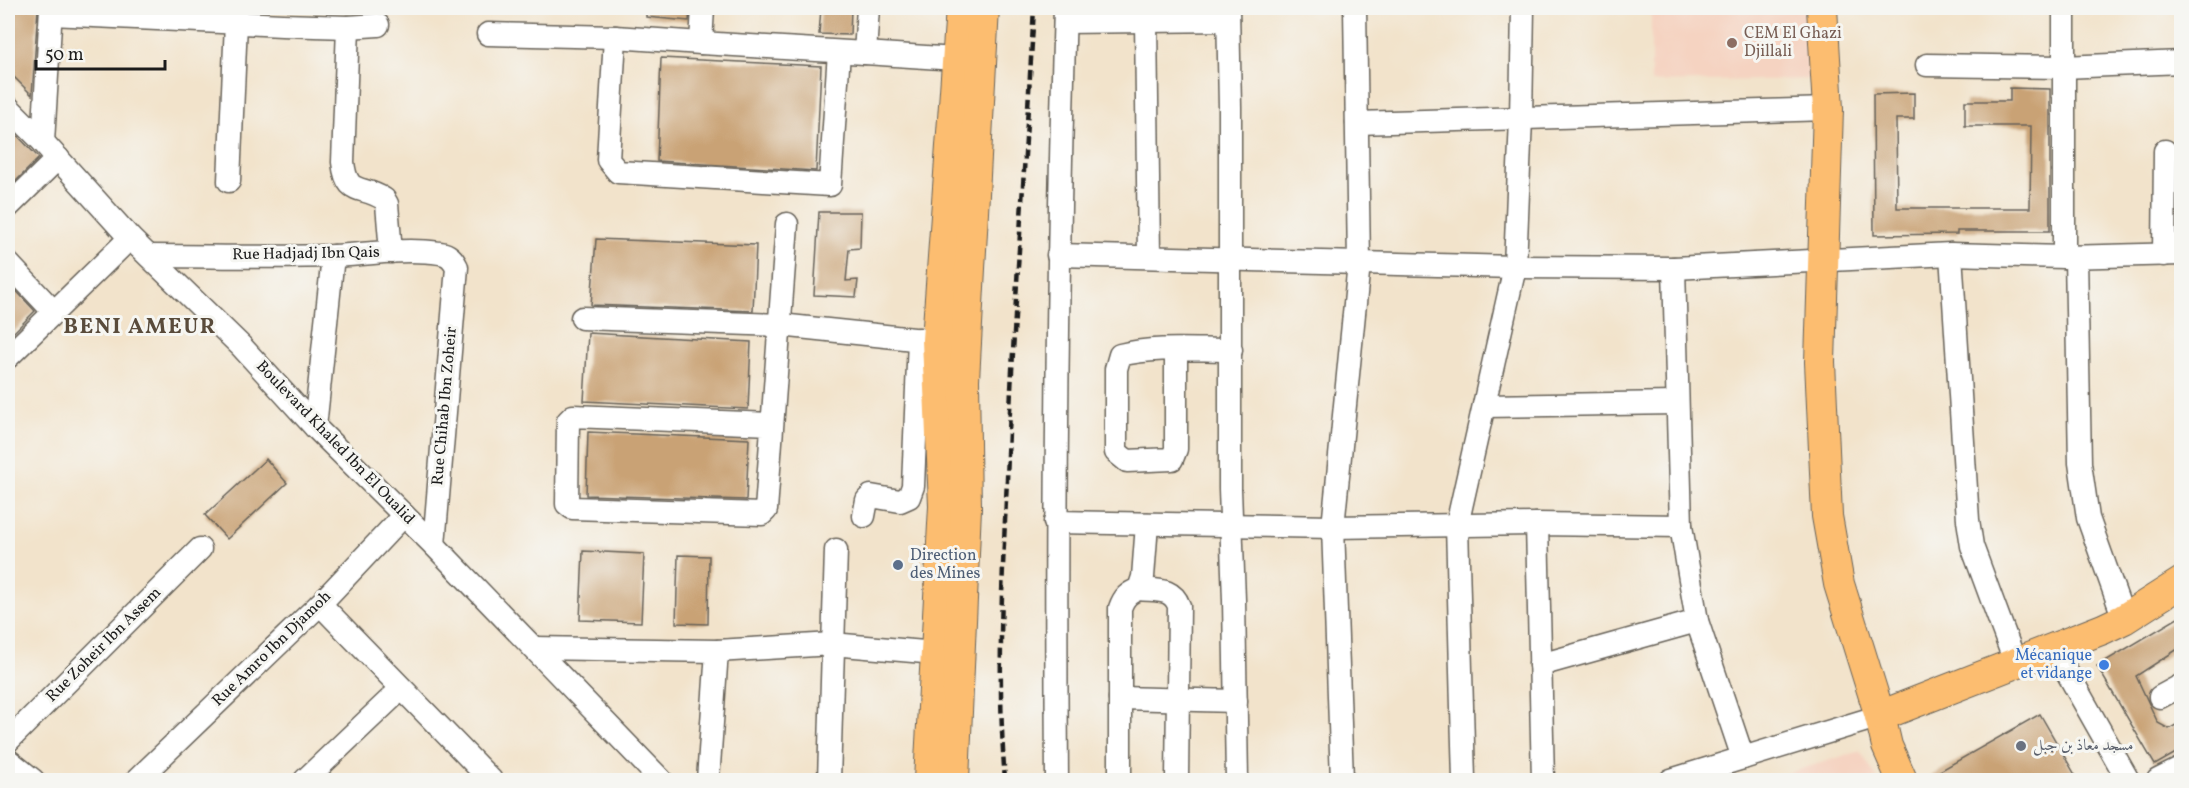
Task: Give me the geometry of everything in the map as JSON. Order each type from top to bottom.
[{"type":"main road","points":[[961,8],[969,60]]},
{"type":"main road","points":[[929,780],[944,506],[941,342],[969,60],[984,8]]},
{"type":"main road","points":[[1822,8],[1828,109],[1820,362],[1827,516],[1839,584],[1880,716],[1887,746],[1902,780]]},
{"type":"main road","points":[[941,342],[964,380],[966,508],[954,780]]},
{"type":"main road","points":[[1880,716],[2015,662],[2054,649],[2124,618],[2181,582]]},
{"type":"street","points":[[700,43],[704,8]]},
{"type":"street","points":[[865,53],[868,8]]},
{"type":"street","points":[[1342,780],[1333,527],[1359,263],[1355,8]]},
{"type":"street","points":[[1464,780],[1457,525],[1515,267],[1523,8]]},
{"type":"street","points":[[2064,8],[2063,67],[2080,463],[2088,518],[2124,618]]},
{"type":"street","points":[[8,207],[50,150],[51,11],[168,14],[236,23],[282,16],[348,27],[378,25]]},
{"type":"street","points":[[1057,780],[1055,522],[1058,255],[1065,15],[1146,21],[1228,14],[1231,525],[1237,780]]},
{"type":"street","points":[[1146,21],[1149,256]]},
{"type":"street","points":[[229,181],[236,23]]},
{"type":"street","points":[[348,27],[344,175],[353,188],[384,199],[388,211],[391,252]]},
{"type":"street","points":[[488,34],[615,38],[969,60]]},
{"type":"street","points":[[615,38],[608,160],[618,172],[830,184],[839,52]]},
{"type":"street","points":[[1927,65],[2063,67],[2181,62]]},
{"type":"street","name":"Boulevard Khaled Ibn El Oualid","points":[[8,107],[130,238],[241,346],[315,427],[534,648],[652,777]]},
{"type":"street","points":[[1357,123],[1828,109]]},
{"type":"street","points":[[1058,255],[1515,267],[1674,268],[1951,254],[2070,257],[2173,254],[2165,151]]},
{"type":"street","points":[[772,424],[573,416],[568,421],[567,504],[572,508],[762,514],[766,510],[787,224]]},
{"type":"street","points":[[8,357],[130,238]]},
{"type":"street","name":"Rue Hadjadj Ibn Qais","points":[[149,256],[333,256],[391,252],[440,253],[449,256],[457,267]]},
{"type":"street","points":[[1951,254],[1968,520],[1972,546],[2015,662]]},
{"type":"street","points":[[315,427],[333,256]]},
{"type":"street","points":[[8,263],[54,312]]},
{"type":"street","name":"Rue Chihab Ibn Zoheir","points":[[434,545],[457,267]]},
{"type":"street","points":[[1674,268],[1681,526],[1697,621],[1743,758]]},
{"type":"street","points":[[582,318],[780,325],[941,342],[909,497],[900,501],[871,496],[867,500],[864,516]]},
{"type":"street","points":[[1176,351],[1176,449],[1172,459],[1127,461],[1116,452],[1116,369],[1120,355],[1137,351],[1231,350]]},
{"type":"street","points":[[1485,406],[1676,403]]},
{"type":"street","name":"Rue Amro Ibn Djamoh","points":[[137,780],[320,604],[404,515]]},
{"type":"street","points":[[1055,522],[1333,527],[1537,524],[1681,526]]},
{"type":"street","points":[[1138,589],[1143,577],[1147,524]]},
{"type":"street","points":[[1537,524],[1543,780]]},
{"type":"street","name":"Rue Zoheir Ibn Assem","points":[[8,741],[200,549]]},
{"type":"street","points":[[829,780],[836,550]]},
{"type":"street","points":[[1120,780],[1120,608],[1124,598],[1138,589],[1171,592],[1179,606],[1177,780]]},
{"type":"street","points":[[320,604],[483,777]]},
{"type":"street","points":[[1540,664],[1697,621]]},
{"type":"street","points":[[534,648],[717,651],[832,644],[936,653]]},
{"type":"street","points":[[2054,649],[2128,780]]},
{"type":"street","points":[[708,780],[717,651]]},
{"type":"street","points":[[2160,697],[2181,685]]},
{"type":"street","points":[[305,780],[401,689]]},
{"type":"street","points":[[1120,698],[1236,701]]},
{"type":"street","points":[[1671,780],[1880,716]]},
{"type":"street","points":[[8,760],[33,780]]},
{"type":"street","points":[[2158,780],[2181,768]]},
{"type":"shaded area","name":"CEM El Ghazi Djillali","points":[[1651,8],[1814,8],[1814,79],[1651,82]]},
{"type":"shaded area","points":[[1860,751],[1878,780],[1765,780]]},
{"type":"building","points":[[8,8],[38,8],[32,95],[8,71]]},
{"type":"building","points":[[646,8],[690,8],[689,21],[646,17]]},
{"type":"building","points":[[821,8],[851,8],[850,35],[819,34]]},
{"type":"building","points":[[661,58],[821,66],[816,171],[657,161]]},
{"type":"building","points":[[2010,88],[2050,89],[2050,231],[1957,231],[1957,234],[1874,235],[1873,94],[1914,93],[1914,119],[1896,119],[1897,208],[2030,208],[2031,126],[1965,126],[1965,101],[2010,101]]},
{"type":"building","points":[[8,126],[39,158],[8,189]]},
{"type":"building","points":[[819,212],[861,212],[860,248],[849,249],[846,281],[858,280],[856,297],[814,295]]},
{"type":"building","points":[[596,239],[756,245],[753,311],[591,305]]},
{"type":"building","points":[[8,282],[35,311],[8,338]]},
{"type":"building","points":[[588,333],[751,342],[748,409],[584,401]]},
{"type":"building","points":[[588,432],[749,439],[746,500],[586,495]]},
{"type":"building","points":[[266,459],[287,483],[227,539],[205,515]]},
{"type":"building","points":[[583,551],[644,554],[641,622],[580,620]]},
{"type":"building","points":[[678,555],[709,556],[708,624],[676,623]]},
{"type":"building","points":[[2181,616],[2181,647],[2136,676],[2158,723],[2169,729],[2181,722],[2181,750],[2155,765],[2097,666]]},
{"type":"building","name":"مسجد معاذ بن جبل","points":[[2040,714],[2078,780],[1924,780]]},
{"type":"railway","points":[[1005,780],[1001,705],[1003,555],[1012,362],[1034,8]]},
{"type":"place","name":"CEM El Ghazi Djillali","points":[[1732,43]]},
{"type":"place","name":"Direction des Mines","points":[[898,565]]},
{"type":"place","name":"Mécanique et vidange","points":[[2104,665]]},
{"type":"place","name":"مسجد معاذ بن جبل","points":[[2021,746]]},
{"type":"district","name":"BENI AMEUR","points":[[140,327]]}]
